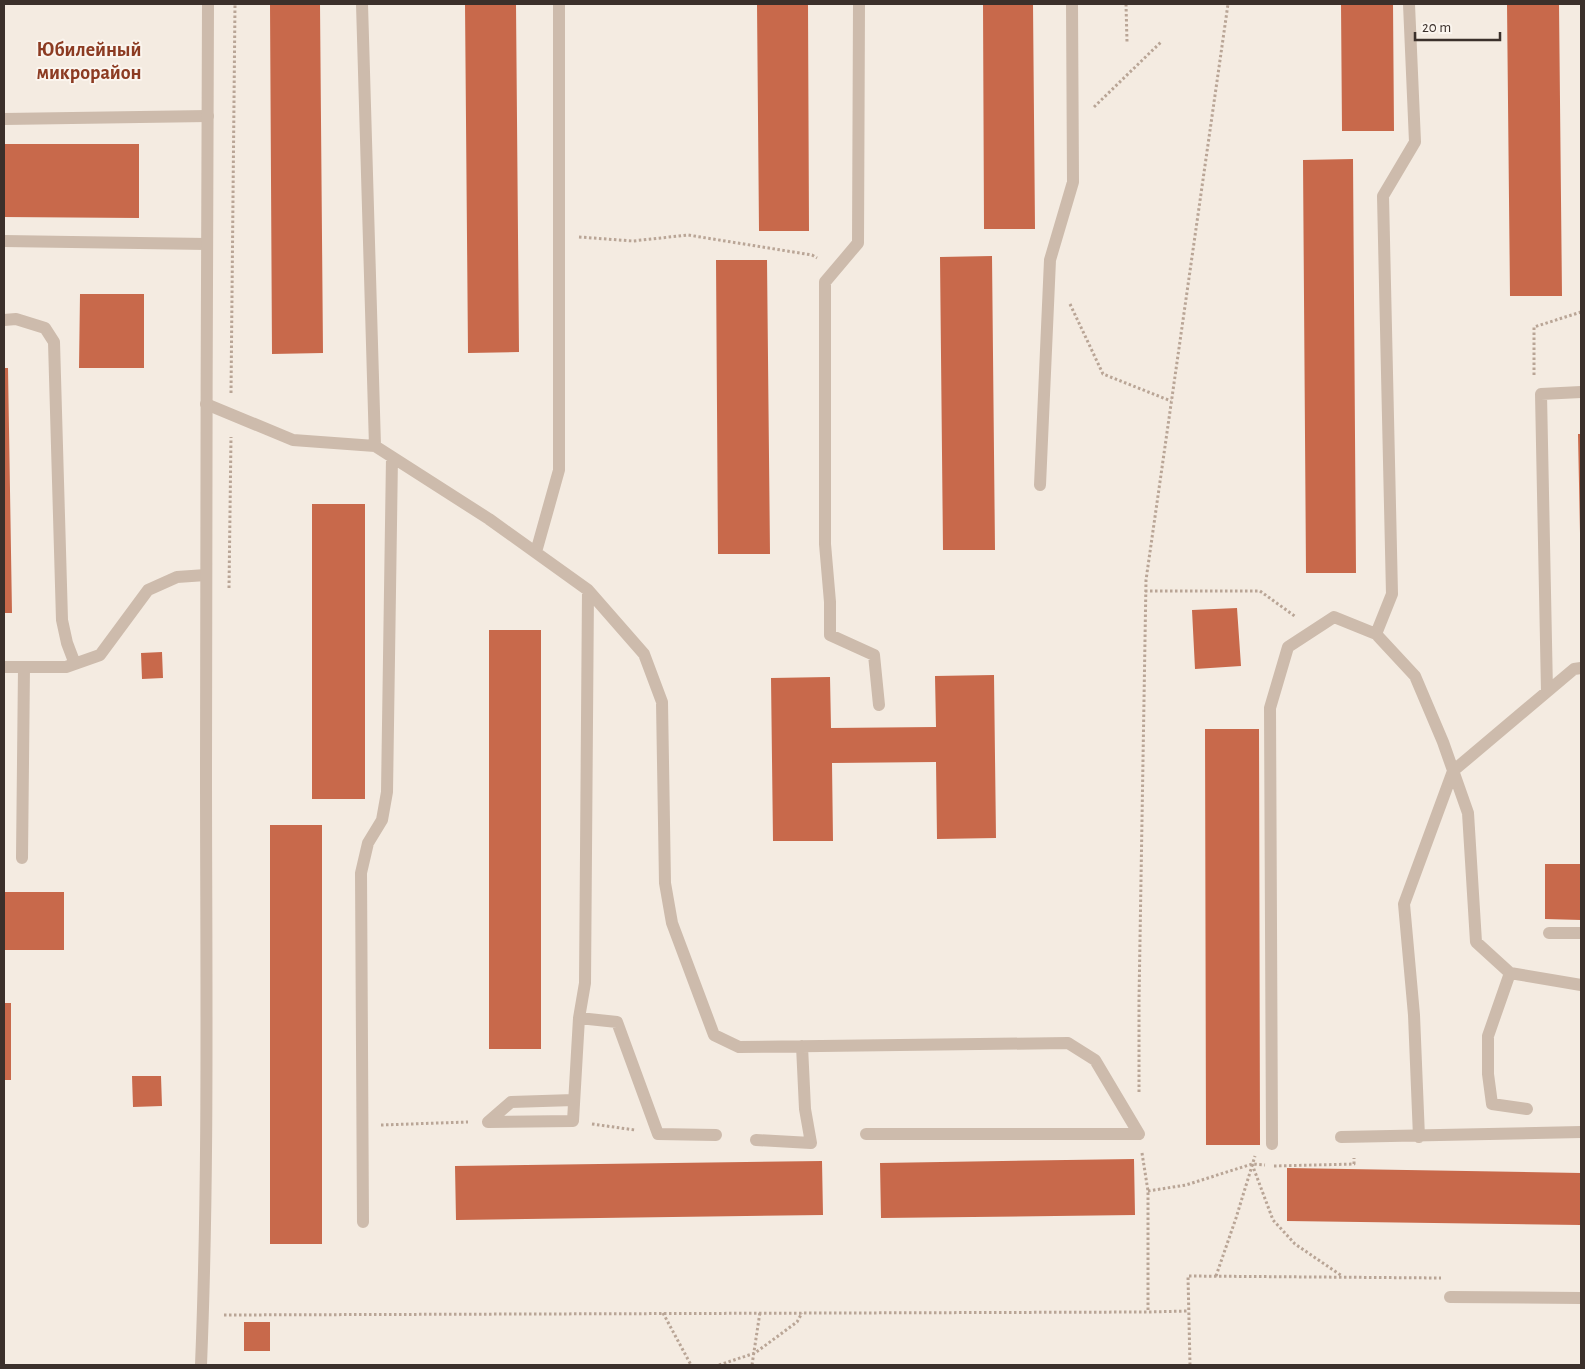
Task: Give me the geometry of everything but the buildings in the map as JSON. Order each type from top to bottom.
[{"type":"street","points":[[201,1365],[206,1028],[208,4]]},
{"type":"street","points":[[362,4],[375,446]]},
{"type":"street","points":[[536,552],[559,470],[559,4]]},
{"type":"street","points":[[859,4],[858,243],[825,282],[825,544],[830,602],[830,635],[874,655],[878,705]]},
{"type":"street","points":[[1040,485],[1050,260],[1073,182],[1072,4]]},
{"type":"street","points":[[1376,634],[1392,594],[1383,196],[1415,142],[1409,4]]},
{"type":"street","points":[[4,119],[208,116]]},
{"type":"street","points":[[4,241],[207,244]]},
{"type":"street","points":[[4,320],[16,319],[46,328],[54,342],[62,620],[67,643],[75,664]]},
{"type":"street","points":[[1548,691],[1541,394],[1581,392]]},
{"type":"street","points":[[206,404],[293,440],[375,446],[489,519],[588,590],[644,654],[662,702],[665,882],[672,923],[714,1035],[739,1047],[1068,1043],[1095,1060],[1139,1134]]},
{"type":"street","points":[[363,1222],[361,873],[368,843],[382,820],[387,792],[392,457]]},
{"type":"street","points":[[4,667],[66,667],[100,655],[148,590],[177,577],[206,575]]},
{"type":"street","points":[[488,1122],[573,1121],[579,1018],[585,983],[588,590]]},
{"type":"street","points":[[1272,1144],[1270,708],[1288,647],[1334,617],[1376,634],[1414,676],[1443,742],[1468,813],[1476,942],[1510,973],[1581,985]]},
{"type":"street","points":[[22,858],[24,667]]},
{"type":"street","points":[[1419,1136],[1414,1015],[1404,904],[1453,771],[1574,670],[1581,668]]},
{"type":"street","points":[[1549,933],[1581,933]]},
{"type":"street","points":[[1510,973],[1488,1036],[1488,1074],[1492,1104],[1527,1109]]},
{"type":"street","points":[[579,1018],[616,1022],[658,1134],[716,1135]]},
{"type":"street","points":[[756,1140],[811,1143],[805,1109],[802,1046]]},
{"type":"street","points":[[488,1122],[511,1102],[574,1100]]},
{"type":"street","points":[[1341,1138],[1581,1132]]},
{"type":"street","points":[[866,1134],[1139,1134]]},
{"type":"street","points":[[1450,1297],[1581,1298]]},
{"type":"path","points":[[231,414],[235,4]]},
{"type":"path","points":[[1126,4],[1127,42]]},
{"type":"path","points":[[1139,1096],[1145,591],[1228,4]]},
{"type":"path","points":[[1073,127],[1161,42]]},
{"type":"path","points":[[558,236],[634,241],[688,235],[812,255],[837,268]]},
{"type":"path","points":[[1066,295],[1103,374],[1171,401]]},
{"type":"path","points":[[1145,591],[1260,590],[1314,630]]},
{"type":"path","points":[[573,1121],[658,1134]]},
{"type":"path","points":[[363,1126],[488,1122]]},
{"type":"path","points":[[1139,1134],[1148,1191],[1148,1312]]},
{"type":"path","points":[[1148,1191],[1186,1184],[1252,1164],[1282,1167],[1311,1164],[1354,1164],[1355,1138]]},
{"type":"path","points":[[1216,1276],[1257,1150],[1272,1144]]},
{"type":"path","points":[[1252,1164],[1273,1220],[1295,1244],[1343,1277]]},
{"type":"path","points":[[1190,1365],[1188,1276],[1441,1278]]},
{"type":"path","points":[[203,1315],[1189,1311]]},
{"type":"path","points":[[752,1365],[760,1312]]},
{"type":"path","points":[[719,1365],[755,1353],[797,1322],[802,1312]]},
{"type":"path","points":[[663,1313],[691,1365]]},
{"type":"district","name":"Юбилейный микрорайон","points":[[89,62]]}]
